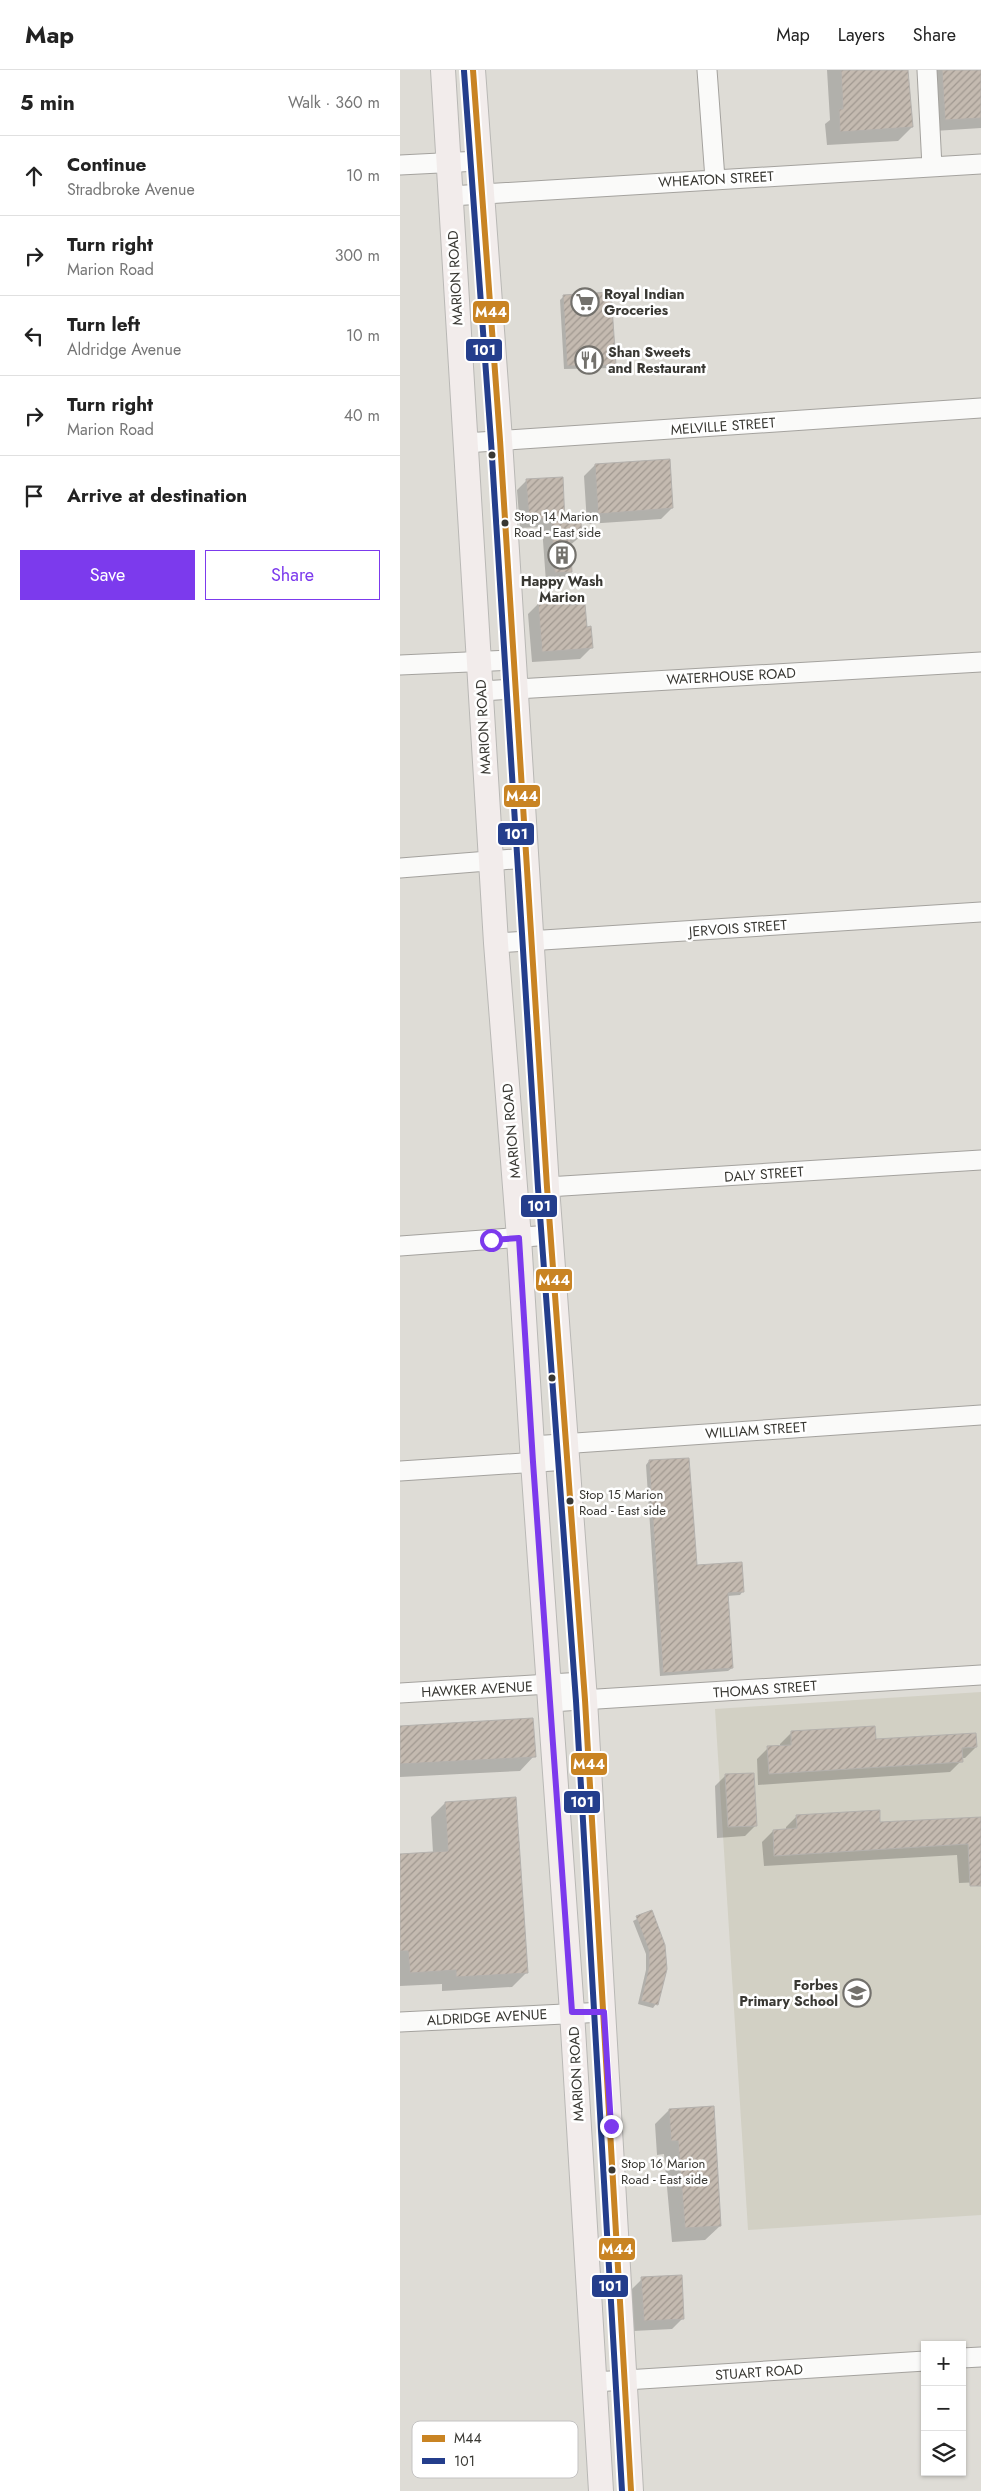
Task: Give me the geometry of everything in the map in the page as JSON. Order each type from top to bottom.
[{"type":"main road","name":"MARION ROAD","points":[[443,70],[496,943],[519,1238],[532,1454],[572,2012],[601,2491]]},
{"type":"main road","points":[[473,70],[500,440],[533,941],[547,1188],[584,1691],[632,2491]]},
{"type":"street","points":[[707,70],[714,179]]},
{"type":"street","points":[[927,70],[932,167]]},
{"type":"street","points":[[400,165],[479,161]]},
{"type":"street","name":"WHEATON STREET","points":[[450,196],[981,164]]},
{"type":"street","name":"MELVILLE STREET","points":[[465,443],[981,408]]},
{"type":"street","points":[[400,665],[513,660]]},
{"type":"street","name":"WATERHOUSE ROAD","points":[[481,691],[981,662]]},
{"type":"street","points":[[400,868],[527,858]]},
{"type":"street","name":"JERVOIS STREET","points":[[496,943],[981,912]]},
{"type":"street","name":"DALY STREET","points":[[547,1188],[981,1160]]},
{"type":"street","points":[[400,1246],[551,1235]]},
{"type":"street","name":"WILLIAM STREET","points":[[400,1471],[532,1454],[981,1415]]},
{"type":"street","name":"THOMAS STREET","points":[[549,1693],[981,1675]]},
{"type":"street","name":"HAWKER AVENUE","points":[[400,1693],[549,1693]]},
{"type":"street","name":"ALDRIDGE AVENUE","points":[[400,2022],[572,2012],[604,2012]]},
{"type":"street","points":[[966,2358],[981,2357]]},
{"type":"street","name":"STUART ROAD","points":[[594,2382],[921,2361]]},
{"type":"shaded area","name":"Forbes Primary School","points":[[981,1692],[981,2215],[748,2230],[715,1709]]},
{"type":"building","points":[[841,70],[908,70],[913,127],[840,132],[839,109],[843,109]]},
{"type":"building","points":[[942,70],[981,70],[981,118],[945,120]]},
{"type":"building","points":[[611,292],[616,365],[567,366],[563,295]]},
{"type":"building","points":[[670,459],[673,508],[598,514],[595,464]]},
{"type":"building","points":[[563,477],[565,523],[581,522],[582,536],[570,537],[572,572],[555,573],[551,518],[529,519],[526,479]]},
{"type":"building","points":[[570,599],[570,605],[585,604],[587,627],[591,626],[593,648],[542,652],[538,602]]},
{"type":"building","points":[[689,1458],[697,1565],[742,1562],[744,1592],[728,1593],[733,1668],[663,1673],[649,1460]]},
{"type":"building","points":[[533,1718],[536,1757],[400,1764],[400,1726]]},
{"type":"building","points":[[875,1726],[876,1739],[976,1733],[977,1747],[962,1748],[963,1762],[769,1774],[767,1746],[791,1745],[791,1731]]},
{"type":"building","points":[[754,1773],[757,1826],[728,1827],[725,1774]]},
{"type":"building","points":[[516,1797],[528,1973],[456,1977],[456,1970],[410,1973],[408,1951],[400,1951],[400,1854],[448,1851],[445,1802]]},
{"type":"building","points":[[880,1810],[880,1822],[981,1817],[981,1886],[970,1886],[968,1844],[774,1856],[773,1830],[797,1828],[796,1815]]},
{"type":"building","points":[[652,1910],[665,1945],[667,1969],[658,2005],[641,2001],[649,1966],[649,1951],[636,1916]]},
{"type":"building","points":[[714,2106],[721,2226],[685,2228],[678,2141],[671,2141],[669,2109]]},
{"type":"building","points":[[682,2275],[684,2319],[644,2321],[641,2277]]},
{"type":"transit line","name":"M44","points":[[473,70],[500,440],[547,1187],[585,1700],[631,2491]]},
{"type":"transit line","name":"101","points":[[464,71],[491,441],[538,1188],[576,1701],[622,2491]]},
{"type":"place","name":"Royal Indian Groceries","points":[[585,302]]},
{"type":"place","name":"Shan Sweets and Restaurant","points":[[589,360]]},
{"type":"place","name":"Stop 14 Marion Road - East side","points":[[505,523]]},
{"type":"place","name":"Happy Wash Marion","points":[[562,555]]},
{"type":"place","name":"Stop 15 Marion Road - East side","points":[[570,1501]]},
{"type":"place","name":"Forbes Primary School","points":[[857,1993]]},
{"type":"place","name":"Stop 16 Marion Road - East side","points":[[612,2170]]},
{"type":"route","points":[[491,1240],[519,1238],[572,2012],[604,2012],[611,2126]]}]
